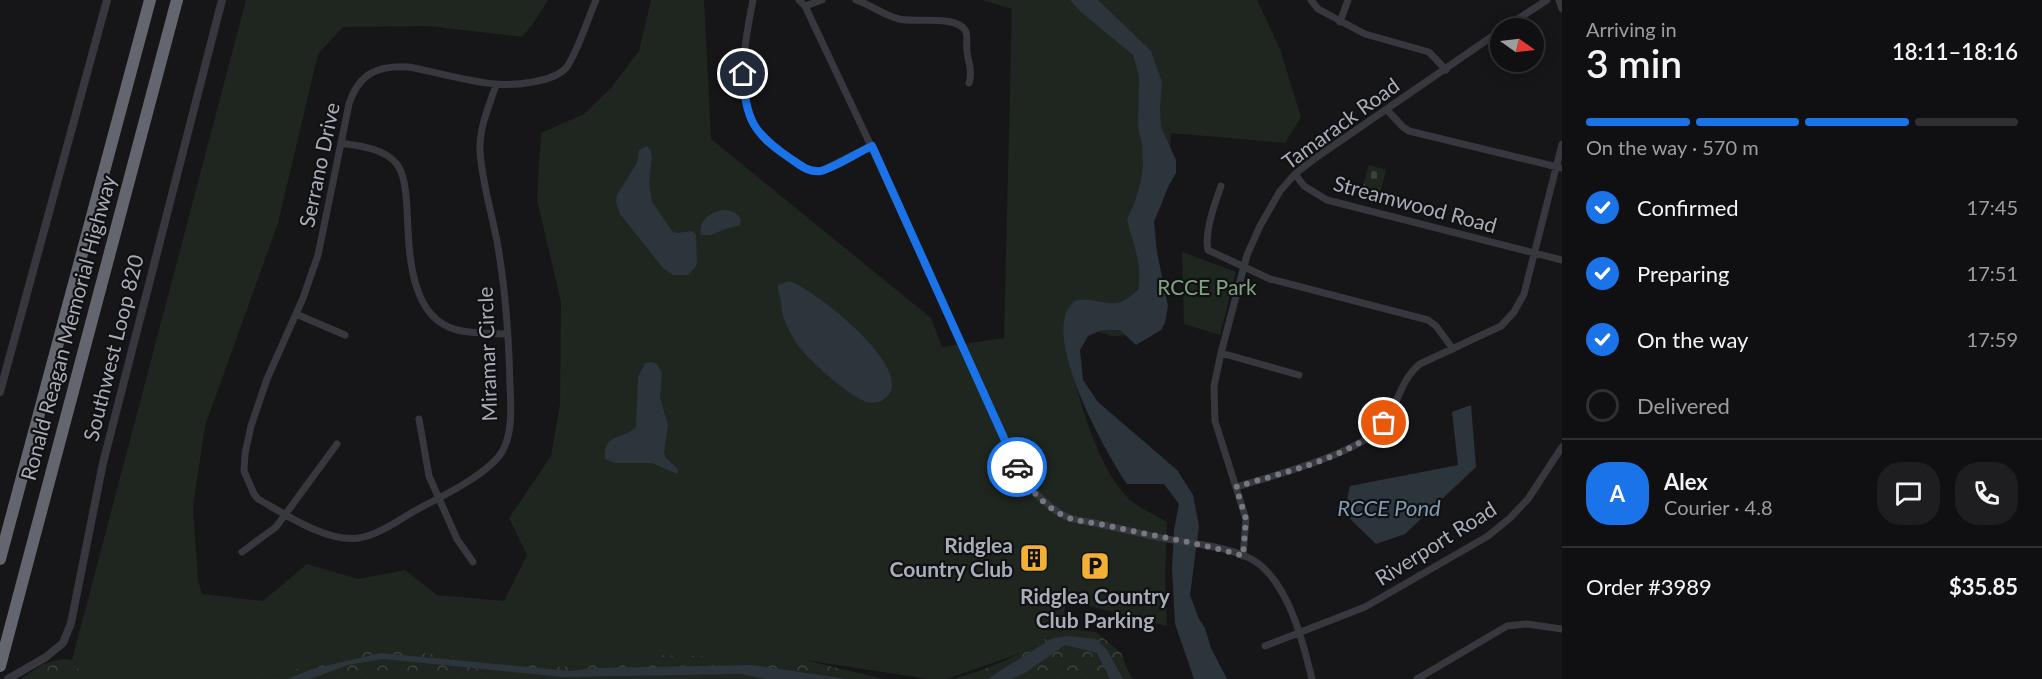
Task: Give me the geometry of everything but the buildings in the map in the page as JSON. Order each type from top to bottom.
[{"type":"highway","name":"Ronald Reagan Memorial Highway","points":[[0,559],[150,0]]},
{"type":"highway","name":"Ronald Reagan Memorial Highway","points":[[0,666],[177,0]]},
{"type":"street","points":[[0,392],[107,0]]},
{"type":"street","name":"Southwest Loop 820","points":[[8,679],[46,657],[63,643],[71,622],[103,464],[222,0]]},
{"type":"street","name":"Serrano Drive","points":[[286,514],[258,499],[254,494],[244,471],[245,454],[256,408],[318,255],[353,90],[358,83],[377,70],[386,67],[409,66],[496,85],[520,84],[550,78],[565,68],[596,0]]},
{"type":"street","points":[[753,0],[744,82],[745,101],[753,124],[761,135],[807,170],[813,171],[821,171],[872,146]]},
{"type":"street","points":[[822,0],[802,3],[872,146],[1023,478],[1039,496],[1065,516],[1149,535],[1210,545],[1243,556],[1261,565],[1275,582],[1292,614],[1312,679]]},
{"type":"street","points":[[856,0],[901,20],[951,22],[963,27],[966,32],[972,75],[969,82]]},
{"type":"street","points":[[1311,0],[1318,9],[1365,34],[1429,52],[1446,70]]},
{"type":"street","points":[[1340,22],[1348,0]]},
{"type":"street","points":[[1519,18],[1546,0]]},
{"type":"street","points":[[1559,0],[1562,9]]},
{"type":"street","name":"Tamarack Road","points":[[1243,556],[1246,519],[1215,421],[1214,386],[1251,245],[1269,207],[1295,174],[1314,159],[1490,39]]},
{"type":"street","name":"Miramar Circle","points":[[286,514],[313,529],[339,537],[360,538],[383,529],[438,500],[492,464],[502,452],[511,408],[505,296],[480,149],[483,125],[496,85]]},
{"type":"street","points":[[1387,110],[1402,127],[1409,130],[1559,168]]},
{"type":"street","points":[[341,143],[373,149],[396,164],[401,174],[406,198],[413,274],[421,302],[429,313],[437,321],[458,331],[507,334]]},
{"type":"street","points":[[1236,487],[1335,455],[1373,434],[1384,423],[1412,370],[1420,364],[1501,326],[1514,312],[1524,294],[1559,168],[1562,144]]},
{"type":"street","name":"Streamwood Road","points":[[1295,174],[1304,186],[1327,200],[1562,260]]},
{"type":"street","points":[[1221,186],[1212,214],[1208,250],[1270,279],[1428,320],[1437,326],[1453,349]]},
{"type":"street","points":[[296,314],[345,335]]},
{"type":"street","points":[[1221,353],[1299,375]]},
{"type":"street","points":[[419,419],[429,476],[438,500],[456,539],[473,562]]},
{"type":"street","points":[[242,552],[276,527],[337,444]]},
{"type":"street","name":"Riverport Road","points":[[1265,646],[1365,607],[1488,536],[1528,499],[1562,447]]},
{"type":"street","points":[[1417,679],[1507,626],[1527,624],[1562,629]]},
{"type":"green space","points":[[246,0],[548,0],[522,37],[428,26],[343,27],[318,54],[278,223],[205,426],[193,507],[198,580],[202,594],[263,601],[307,564],[358,579],[405,570],[437,595],[504,601],[527,555],[509,518],[551,456],[560,404],[561,302],[537,200],[541,133],[584,114],[610,89],[639,51],[651,0],[704,0],[711,139],[931,318],[942,347],[1004,338],[1012,9],[982,0],[1257,0],[1280,49],[1301,117],[1285,143],[1171,133],[1169,185],[1161,189],[1143,270],[1137,335],[1111,336],[1092,329],[1068,360],[1091,432],[1106,466],[1131,501],[1167,522],[1165,576],[1167,626],[1066,600],[1062,629],[1024,652],[947,679],[929,679],[804,660],[564,667],[523,664],[291,671],[261,679],[86,679],[72,660]]},
{"type":"green space","points":[[1369,165],[1386,170],[1379,198],[1361,193]]},
{"type":"green space","name":"RCCE Park","points":[[1182,252],[1236,272],[1220,335],[1184,324]]},
{"type":"green space","points":[[1062,629],[1096,632],[1121,653],[1133,679],[951,679],[1009,659]]},
{"type":"green space","points":[[374,648],[564,667],[618,663],[656,655],[804,660],[883,679],[261,679]]},
{"type":"green space","points":[[63,659],[72,660],[86,679],[21,679],[43,664]]},
{"type":"water","points":[[1070,0],[1098,0],[1151,51],[1162,82],[1161,127],[1176,160],[1176,173],[1154,222],[1157,252],[1168,306],[1165,323],[1161,330],[1136,345],[1120,330],[1102,330],[1088,336],[1080,350],[1083,380],[1098,402],[1177,470],[1193,495],[1199,526],[1190,595],[1211,648],[1227,679],[1194,679],[1175,624],[1172,569],[1174,530],[1179,504],[1164,484],[1127,484],[1092,421],[1069,365],[1064,339],[1065,317],[1074,302],[1084,299],[1118,303],[1138,290],[1138,263],[1127,220],[1141,181],[1143,164],[1138,127],[1139,76],[1133,55],[1081,12]]},
{"type":"water","points":[[647,146],[652,157],[649,182],[652,202],[672,231],[677,233],[692,231],[696,235],[696,266],[688,275],[673,275],[663,268],[620,214],[616,202],[617,195],[637,163],[639,150]]},
{"type":"water","points":[[723,210],[737,215],[741,219],[740,225],[711,235],[701,235],[703,221]]},
{"type":"water","points":[[789,281],[820,299],[841,315],[879,354],[890,373],[891,389],[881,401],[868,403],[857,398],[821,369],[800,348],[783,316],[778,290],[778,285]]},
{"type":"water","points":[[645,363],[657,364],[662,373],[660,398],[668,425],[664,453],[678,469],[677,474],[652,463],[615,463],[605,459],[607,444],[636,427],[638,377]]},
{"type":"water","name":"RCCE Pond","points":[[1471,405],[1476,467],[1405,534],[1376,544],[1344,513],[1350,486],[1458,465],[1452,412]]},
{"type":"water","points":[[1067,636],[1096,639],[1108,651],[1123,679],[1110,679],[1097,653],[1065,645],[1025,673],[1011,679],[983,679],[989,678],[1051,639]]},
{"type":"water","points":[[381,653],[570,671],[593,668],[752,665],[847,679],[767,679],[740,674],[562,677],[383,659],[348,665],[310,679],[287,679],[312,669]]},
{"type":"way so far","points":[[1017,467],[1029,486],[1039,496],[1057,511],[1074,520],[1210,545],[1243,556],[1246,519],[1236,487],[1335,455],[1373,434],[1384,423]]},
{"type":"place","name":"Ridglea Country Club","points":[[1034,558]]},
{"type":"place","name":"Ridglea Country Club Parking","points":[[1095,566]]},
{"type":"route","points":[[743,74],[745,101],[753,124],[770,144],[807,170],[821,171],[872,146],[1017,467]]}]
